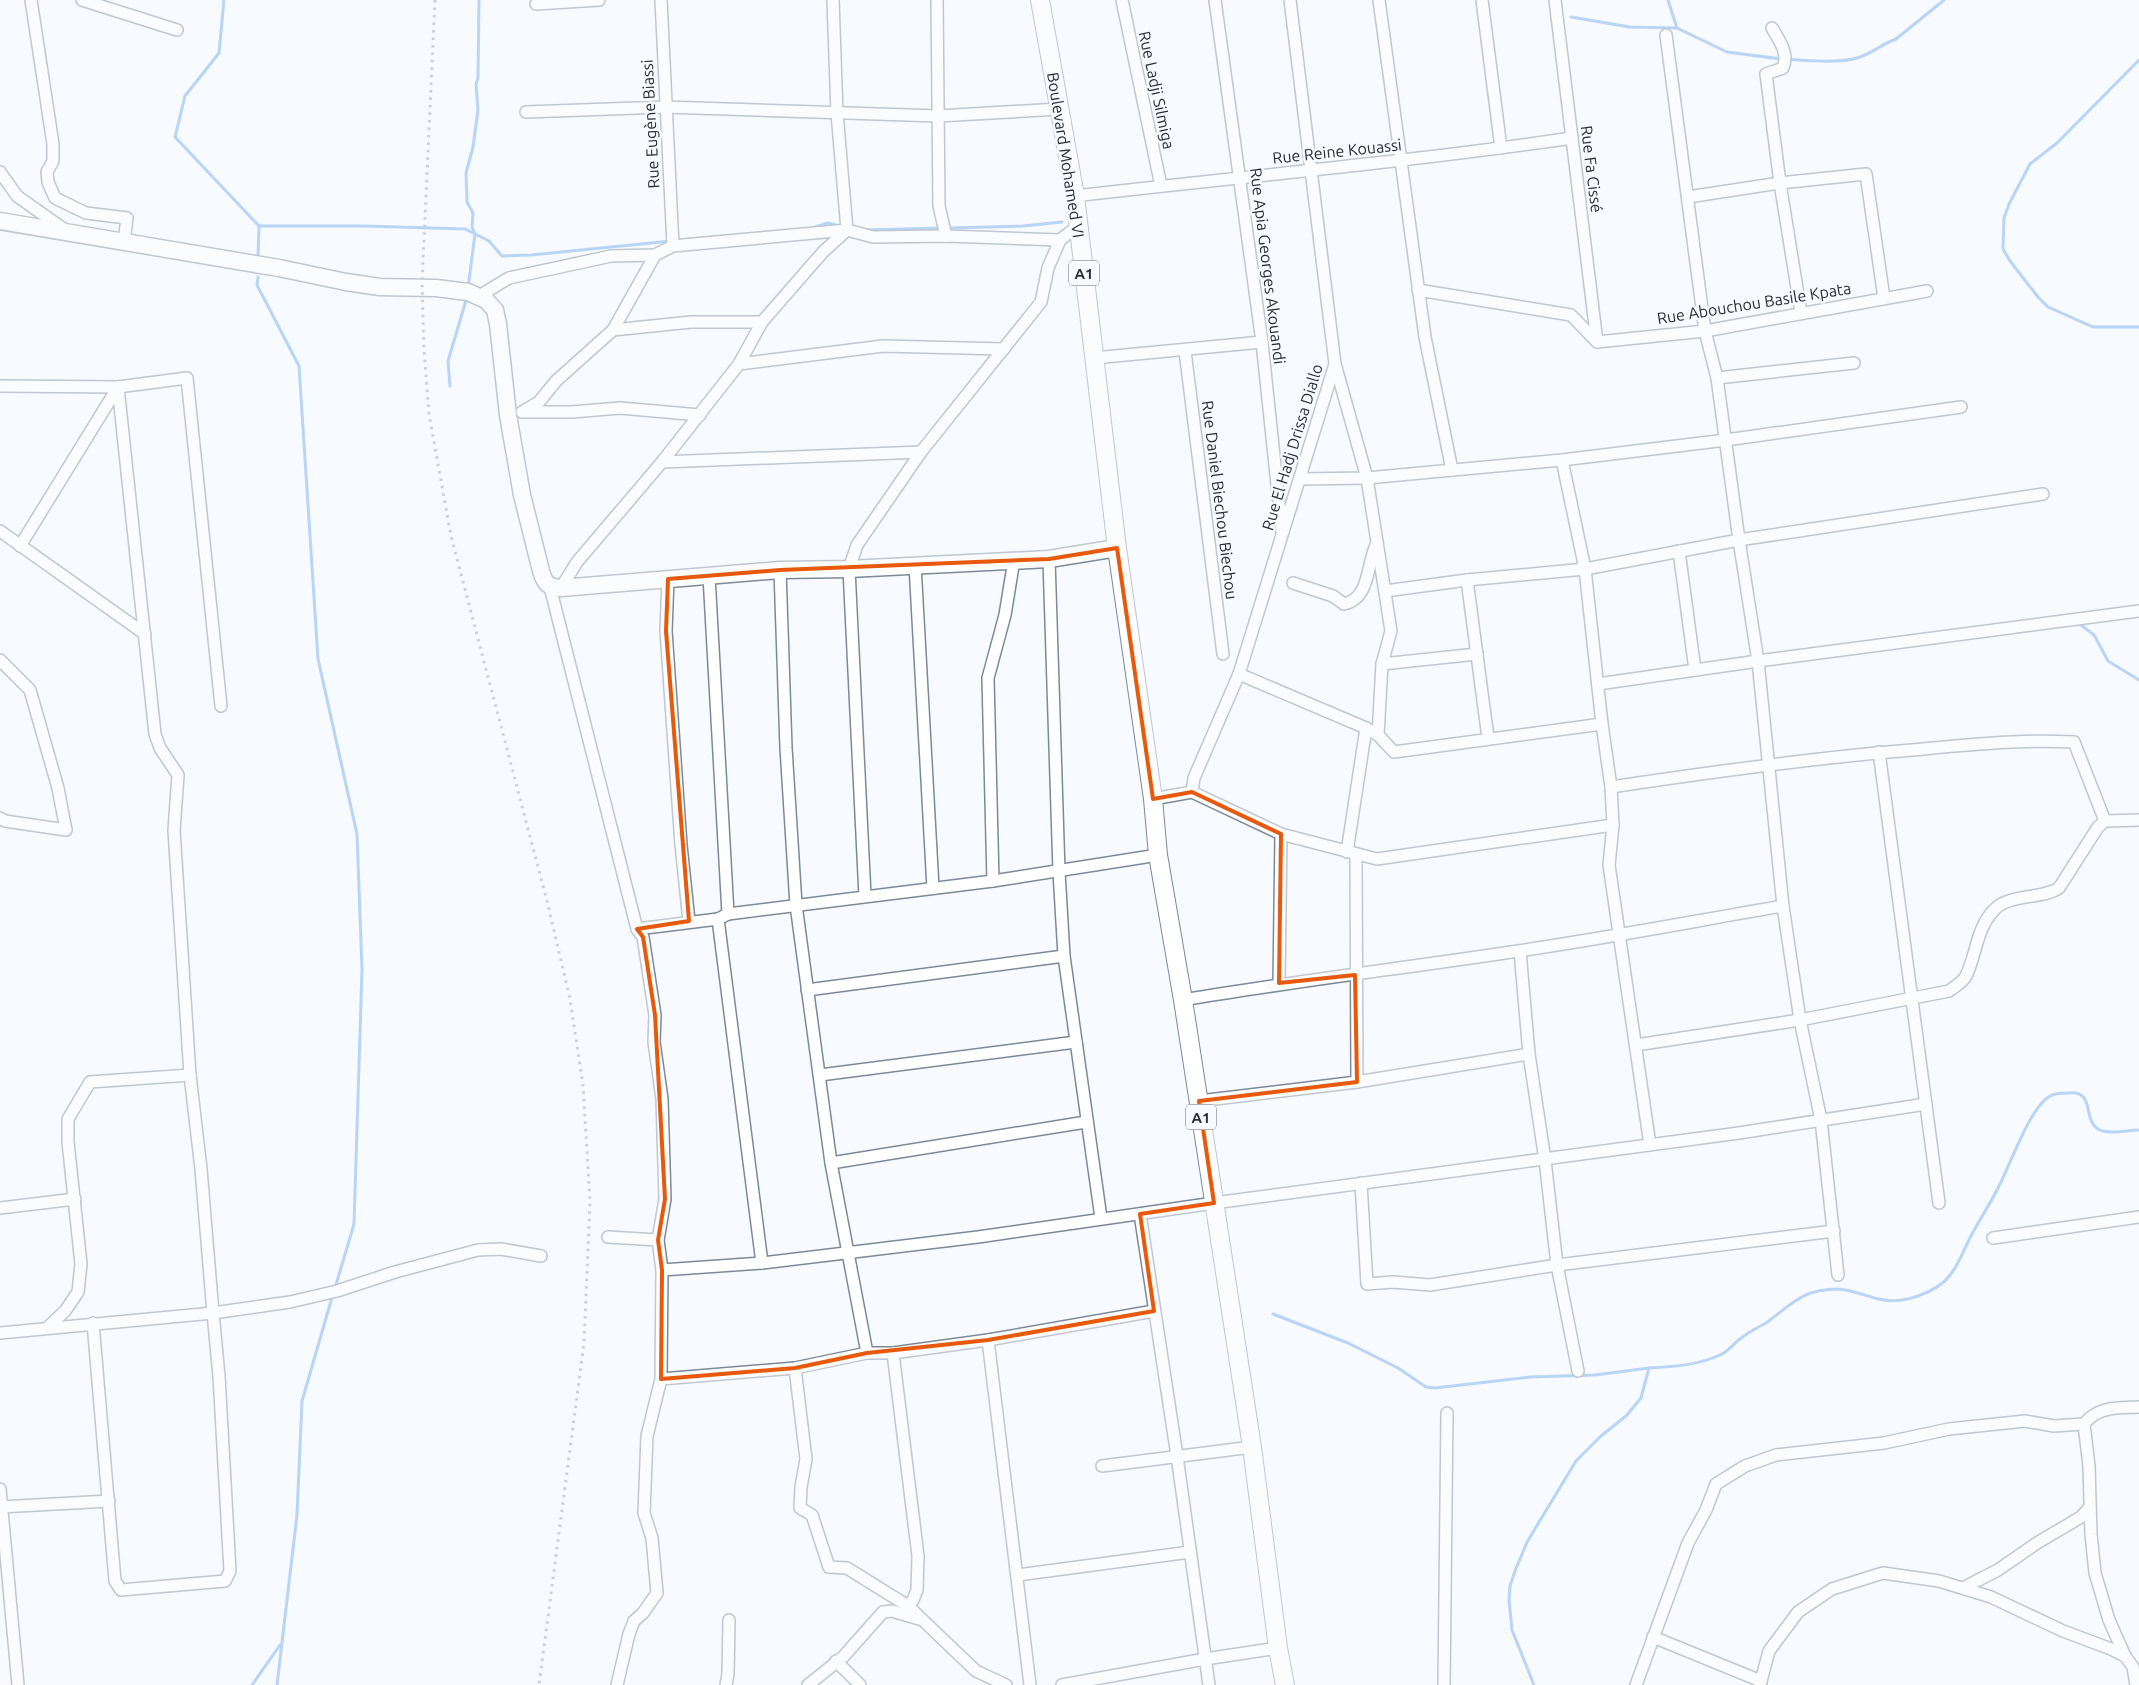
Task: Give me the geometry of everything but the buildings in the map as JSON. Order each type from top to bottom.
[{"type":"main road","name":"Boulevard Mohamed VI","points":[[1040,0],[1074,196],[1117,548]]},
{"type":"main road","name":"A1","points":[[1117,548],[1153,799],[1158,855],[1199,1101],[1252,1447],[1278,1648],[1286,1685]]},
{"type":"street","points":[[31,0],[53,144],[54,161],[47,172],[48,182],[55,198],[74,209],[86,213],[127,218],[124,242]]},
{"type":"street","points":[[82,0],[177,30]]},
{"type":"street","points":[[536,4],[599,0]]},
{"type":"street","name":"Rue Eugène Biassi","points":[[661,0],[673,246]]},
{"type":"street","points":[[832,0],[837,113],[846,230]]},
{"type":"street","points":[[936,0],[939,206],[946,236]]},
{"type":"street","name":"Rue Ladji Silmiga","points":[[1122,0],[1161,186]]},
{"type":"street","name":"Rue Apia Georges Akouandi","points":[[1215,0],[1262,342],[1282,536]]},
{"type":"street","name":"Rue El Hadj Drissa Diallo","points":[[1192,792],[1194,778],[1238,674],[1335,364],[1290,0]]},
{"type":"street","points":[[1379,0],[1425,337],[1452,470]]},
{"type":"street","points":[[1482,0],[1501,148]]},
{"type":"street","name":"Rue Fa Cissé","points":[[1555,0],[1598,342]]},
{"type":"street","points":[[1772,28],[1784,49],[1786,60],[1783,68],[1766,74],[1780,183],[1801,313]]},
{"type":"street","points":[[1666,35],[1705,331],[1718,378],[1739,540],[1758,661],[1783,906],[1800,1020],[1821,1120],[1838,1275]]},
{"type":"street","points":[[526,112],[665,107],[938,116],[1059,109]]},
{"type":"street","name":"Rue Reine Kouassi","points":[[1074,196],[1400,161],[1572,138]]},
{"type":"street","points":[[0,172],[17,196],[67,231]]},
{"type":"street","points":[[1688,197],[1780,183],[1866,174],[1884,298]]},
{"type":"street","points":[[0,221],[279,268],[346,282],[380,287],[448,289],[479,296],[495,310],[497,317],[515,414],[522,495],[544,582],[555,588],[780,570],[850,569],[1049,559],[1117,548]]},
{"type":"street","points":[[865,896],[850,569],[857,545],[921,452],[1041,302],[1048,268],[1060,240],[1078,226]]},
{"type":"street","points":[[479,296],[509,278],[611,256],[655,255],[673,246],[846,230],[873,237],[946,236],[1060,240]]},
{"type":"street","points":[[555,588],[700,415],[739,364],[762,322],[823,252],[846,230]]},
{"type":"street","points":[[515,414],[538,402],[556,381],[613,330],[655,255]]},
{"type":"street","points":[[1418,290],[1571,315],[1598,342]]},
{"type":"street","name":"Rue Abouchou Basile Kpata","points":[[1598,342],[1705,331],[1927,291]]},
{"type":"street","points":[[613,330],[691,322],[762,322]]},
{"type":"street","points":[[1094,358],[1185,351],[1262,342]]},
{"type":"street","points":[[739,364],[883,346],[1004,349]]},
{"type":"street","name":"Rue Daniel Biechou Biechou","points":[[1185,351],[1223,654]]},
{"type":"street","points":[[1718,378],[1854,363]]},
{"type":"street","points":[[1335,364],[1367,478],[1391,631],[1382,664],[1378,735]]},
{"type":"street","points":[[0,386],[118,387],[187,378],[221,706]]},
{"type":"street","points":[[20,546],[118,387]]},
{"type":"street","points":[[93,1323],[115,1581],[121,1590],[225,1581],[230,1571],[219,1376],[202,1169],[190,1075],[174,830],[178,776],[160,748],[155,734],[118,387]]},
{"type":"street","points":[[1300,479],[1334,480],[1349,477],[1367,478],[1562,460],[1726,440],[1962,407]]},
{"type":"street","points":[[515,414],[620,408],[700,415]]},
{"type":"street","points":[[662,462],[921,452]]},
{"type":"street","points":[[1562,460],[1585,568],[1602,724],[1611,787],[1613,825],[1609,865],[1650,1145]]},
{"type":"street","points":[[1385,591],[1467,580],[1585,568],[1739,540],[2043,494]]},
{"type":"street","points":[[0,531],[145,634]]},
{"type":"street","points":[[1293,583],[1333,596],[1344,604],[1352,602],[1365,586],[1371,554],[1377,543]]},
{"type":"street","points":[[1679,551],[1695,670]]},
{"type":"street","points":[[1049,559],[1059,872],[1064,956],[1101,1218]]},
{"type":"street","points":[[993,882],[988,678],[1005,615],[1014,560]]},
{"type":"street","points":[[915,565],[933,888]]},
{"type":"street","points":[[780,570],[786,748],[796,904],[831,1163],[867,1353]]},
{"type":"street","points":[[709,576],[723,917],[762,1264]]},
{"type":"street","points":[[668,579],[666,632],[680,845],[689,921]]},
{"type":"street","points":[[1467,580],[1488,738]]},
{"type":"street","points":[[555,588],[637,929],[643,937],[655,1015],[654,1042],[662,1099],[664,1199],[658,1240],[662,1270],[661,1379],[647,1436],[644,1512],[652,1538],[657,1593],[643,1613],[634,1621],[617,1685]]},
{"type":"street","points":[[1598,684],[2139,611]]},
{"type":"street","points":[[1382,664],[1477,654]]},
{"type":"street","points":[[0,660],[30,690],[58,788],[66,830],[5,821],[0,818]]},
{"type":"street","points":[[1238,674],[1366,728],[1378,735],[1394,752],[1602,724]]},
{"type":"street","points":[[1357,1082],[1352,853],[1366,728]]},
{"type":"street","points":[[1611,787],[1769,764],[1878,752],[1995,742],[2043,740],[2074,742],[2105,821]]},
{"type":"street","points":[[1878,752],[1939,1203]]},
{"type":"street","points":[[1153,799],[1192,792],[1281,834],[1377,859],[1613,825]]},
{"type":"street","points":[[1636,1045],[1800,1020],[1949,991],[1966,978],[1982,926],[1996,908],[2026,896],[2052,893],[2059,888],[2098,827],[2105,821],[2139,820]]},
{"type":"street","points":[[1279,983],[1281,834]]},
{"type":"street","points":[[637,929],[723,917],[796,904],[993,882],[1158,855]]},
{"type":"street","points":[[1183,1000],[1279,983],[1355,975],[1520,951],[1783,906]]},
{"type":"street","points":[[1520,951],[1529,1054],[1545,1160],[1557,1265],[1578,1371]]},
{"type":"street","points":[[807,990],[1064,956]]},
{"type":"street","points":[[820,1075],[1076,1042]]},
{"type":"street","points":[[1199,1101],[1357,1082],[1529,1054]]},
{"type":"street","points":[[48,1327],[64,1311],[78,1292],[81,1264],[68,1142],[68,1119],[90,1082],[190,1075]]},
{"type":"street","points":[[662,1270],[762,1264],[978,1237],[1101,1218],[1545,1160],[1926,1104]]},
{"type":"street","points":[[831,1163],[1086,1122]]},
{"type":"street","points":[[1360,1183],[1367,1284],[1393,1282],[1430,1285],[1557,1265],[1834,1231]]},
{"type":"street","points":[[0,1208],[75,1199]]},
{"type":"street","points":[[1140,1214],[1177,1456],[1209,1685]]},
{"type":"street","points":[[1993,1238],[2139,1217]]},
{"type":"street","points":[[608,1237],[658,1240]]},
{"type":"street","points":[[0,1332],[213,1313],[290,1302],[337,1291],[395,1272],[478,1250],[500,1249],[541,1256]]},
{"type":"street","points":[[661,1379],[795,1368],[867,1353],[893,1354],[988,1340],[1154,1310]]},
{"type":"street","points":[[988,1340],[1030,1685]]},
{"type":"street","points":[[893,1354],[918,1556],[917,1590],[908,1606]]},
{"type":"street","points":[[795,1368],[806,1459],[801,1487],[800,1508],[812,1515],[829,1567],[847,1568],[908,1606],[976,1671],[1006,1685]]},
{"type":"street","points":[[2136,1685],[2134,1666],[2125,1656],[2109,1620],[2095,1573],[2089,1466],[2084,1424],[2091,1415],[2100,1411],[2139,1407]]},
{"type":"street","points":[[1444,1685],[1447,1413]]},
{"type":"street","points":[[1636,1685],[1688,1543],[1706,1510],[1716,1484],[1745,1466],[1776,1455],[1884,1443],[1949,1429],[2025,1421],[2054,1426],[2084,1424]]},
{"type":"street","points":[[1102,1466],[1252,1447]]},
{"type":"street","points":[[0,1489],[18,1685]]},
{"type":"street","points":[[1,1507],[109,1501]]},
{"type":"street","points":[[1963,1588],[1998,1570],[2037,1543],[2081,1517],[2090,1507]]},
{"type":"street","points":[[1018,1575],[1190,1552]]},
{"type":"street","points":[[1653,1637],[1760,1683],[1769,1652],[1798,1612],[1832,1589],[1883,1573],[1939,1581],[1990,1597],[2063,1631],[2125,1656]]},
{"type":"street","points":[[808,1685],[843,1657],[884,1611],[892,1611],[920,1619]]},
{"type":"street","points":[[726,1685],[729,1620]]},
{"type":"street","points":[[1062,1685],[1094,1682],[1205,1659],[1278,1648]]},
{"type":"street","points":[[836,1661],[860,1685]]},
{"type":"highlighted area","points":[[1117,548],[1153,799],[1192,792],[1281,834],[1279,983],[1355,975],[1357,1082],[1199,1101],[1214,1203],[1140,1214],[1154,1311],[988,1340],[867,1353],[795,1368],[661,1379],[662,1270],[658,1240],[665,1199],[655,1015],[643,937],[637,929],[689,921],[666,631],[668,579],[780,570],[1049,559]]},
{"type":"waterway","points":[[224,0],[219,53],[185,96],[175,137],[259,226],[258,258]]},
{"type":"waterway","points":[[468,288],[475,234],[472,227],[473,213],[467,202],[466,173],[473,147],[478,110],[476,84],[478,78],[479,0]]},
{"type":"waterway","points":[[1668,0],[1677,28]]},
{"type":"waterway","points":[[1787,59],[1833,61],[1850,60],[1862,56],[1896,39],[1944,0]]},
{"type":"waterway","points":[[1571,17],[1630,27],[1677,28],[1727,52],[1781,59]]},
{"type":"waterway","points":[[2139,60],[2057,143],[2030,164],[2009,204],[2004,218],[2003,249],[2010,261],[2048,307],[2093,327],[2139,327]]},
{"type":"waterway","points":[[948,228],[1023,226],[1062,222]]},
{"type":"waterway","points":[[812,228],[828,223],[839,226]]},
{"type":"waterway","points":[[259,226],[364,226],[465,229],[489,241],[502,256],[531,255],[701,238]]},
{"type":"waterway","points":[[865,230],[941,228]]},
{"type":"waterway","points":[[258,277],[257,285],[299,366],[318,659],[357,834],[362,970],[354,1224],[335,1288]]},
{"type":"waterway","points":[[450,386],[448,361],[467,297]]},
{"type":"waterway","points":[[2077,622],[2094,635],[2108,661],[2139,680]]},
{"type":"waterway","points":[[1534,1685],[1512,1630],[1509,1600],[1510,1586],[1515,1571],[1527,1542],[1576,1461],[1601,1436],[1626,1416],[1641,1398],[1649,1368],[1694,1363],[1720,1355],[1746,1334],[1766,1323],[1798,1299],[1815,1292],[1838,1289],[1879,1299],[1898,1300],[1918,1296],[1937,1287],[1945,1281],[1957,1265],[1997,1190],[2035,1111],[2052,1095],[2077,1093],[2082,1096],[2086,1100],[2090,1119],[2102,1131],[2139,1130]]},
{"type":"waterway","points":[[277,1685],[297,1515],[302,1401],[333,1294]]},
{"type":"waterway","points":[[1273,1314],[1348,1343],[1398,1368],[1426,1387],[1435,1388],[1530,1377],[1595,1375],[1649,1368]]},
{"type":"waterway","points":[[252,1685],[280,1645]]},
{"type":"railway","points":[[435,0],[422,283],[424,350],[429,414],[451,536],[547,901],[570,999],[583,1085],[590,1202],[584,1343],[539,1685]]}]
